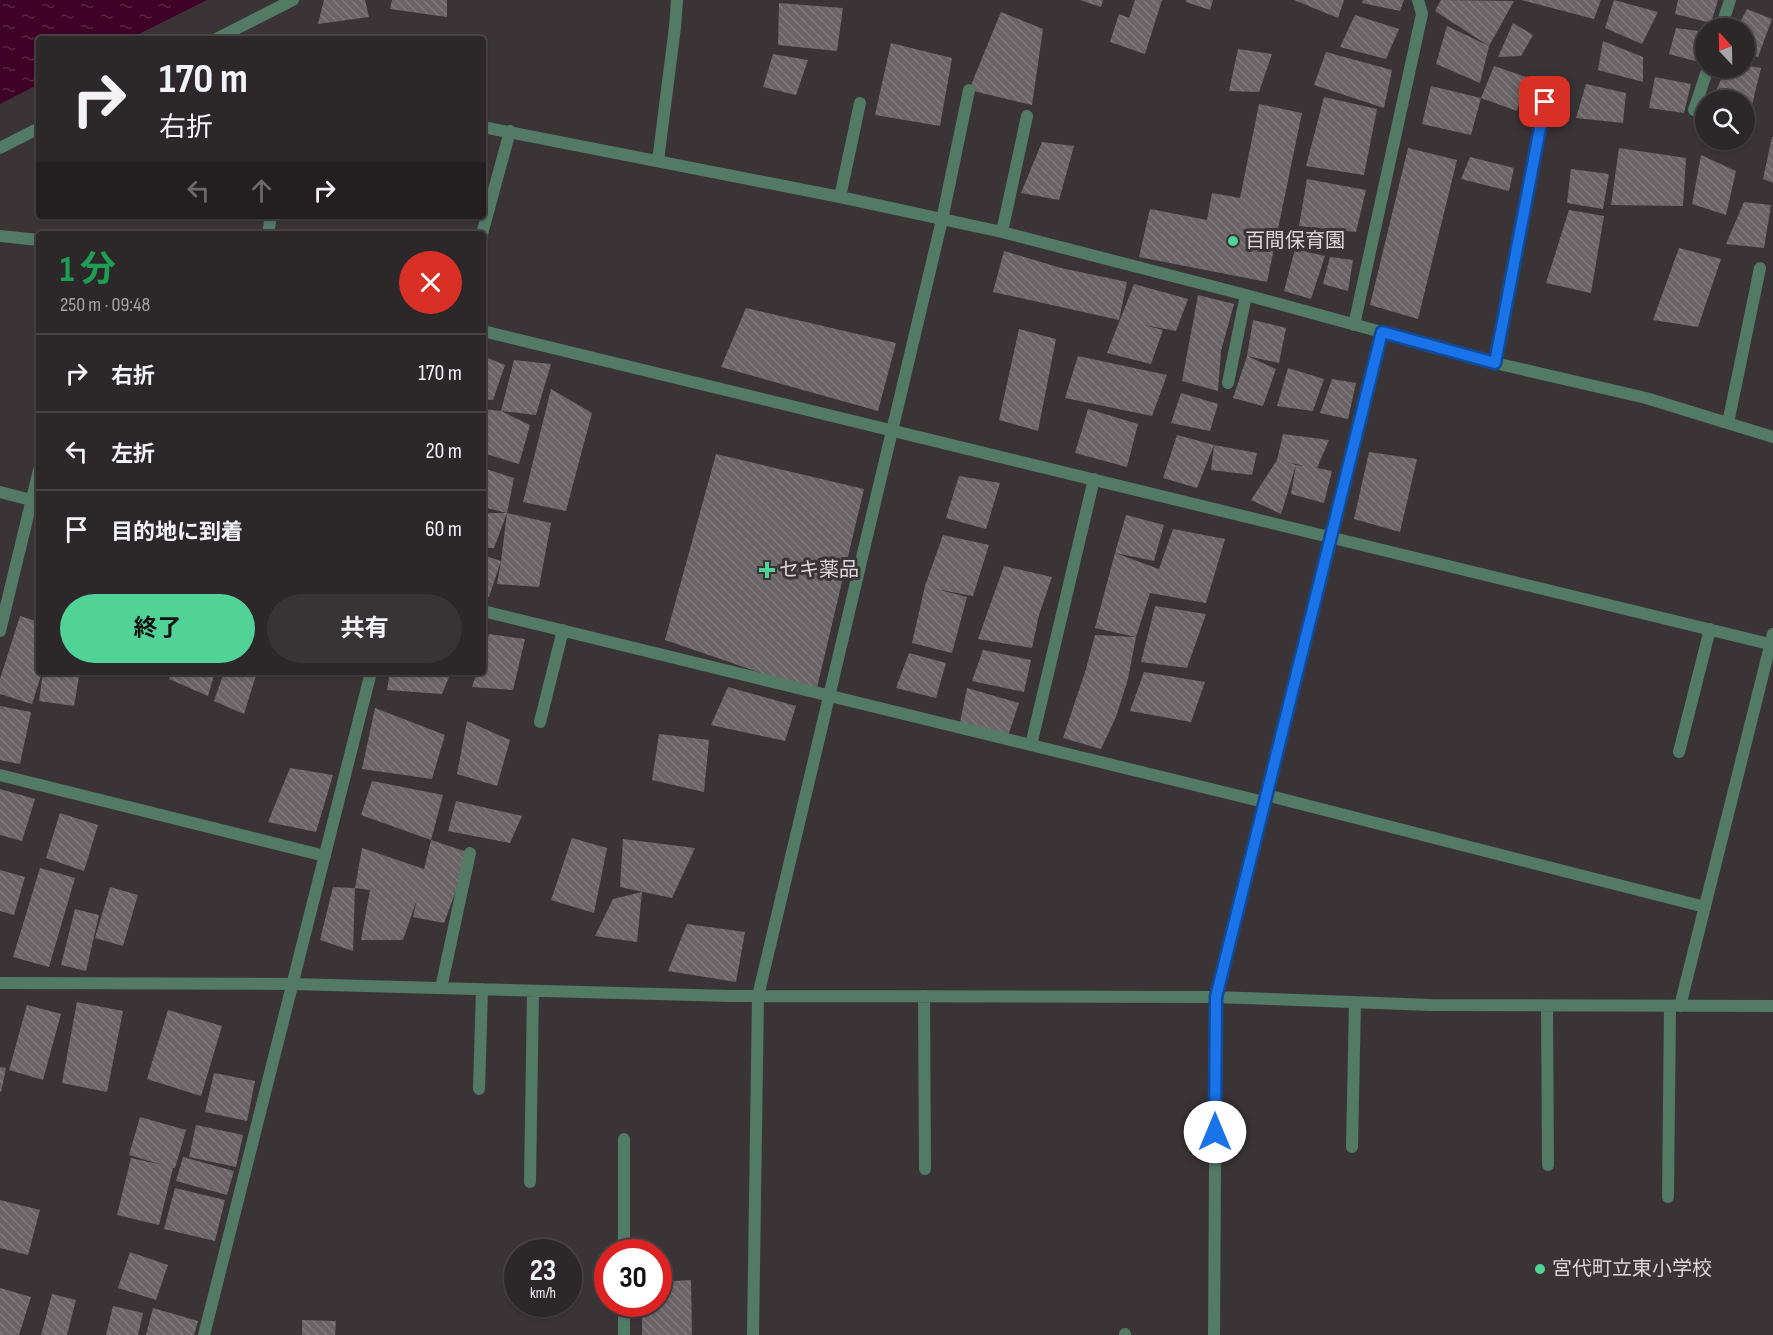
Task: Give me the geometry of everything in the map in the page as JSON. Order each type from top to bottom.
[{"type":"street","points":[[222,36],[293,0]]},
{"type":"street","points":[[658,160],[677,0]]},
{"type":"street","points":[[1354,325],[1422,14],[1418,0]]},
{"type":"street","points":[[1724,18],[1730,0]]},
{"type":"street","points":[[1694,110],[1705,78]]},
{"type":"street","points":[[753,1335],[758,996],[942,220],[969,90]]},
{"type":"street","points":[[1495,363],[1545,102]]},
{"type":"street","points":[[840,197],[860,103]]},
{"type":"street","points":[[1002,232],[1027,116]]},
{"type":"street","points":[[486,126],[840,197],[1002,232],[1495,363],[1646,398],[1773,437]]},
{"type":"street","points":[[0,148],[36,130]]},
{"type":"street","points":[[483,231],[510,130]]},
{"type":"street","points":[[0,236],[36,240]]},
{"type":"street","points":[[1728,423],[1760,268]]},
{"type":"street","points":[[1228,383],[1246,296]]},
{"type":"street","points":[[486,332],[1710,629],[1772,641],[1705,907],[1675,1006],[1668,1197]]},
{"type":"street","points":[[1214,1335],[1216,997],[1382,332]]},
{"type":"street","points":[[1031,745],[1094,479]]},
{"type":"street","points":[[0,492],[35,501],[0,631]]},
{"type":"street","points":[[486,612],[1705,907]]},
{"type":"street","points":[[1679,752],[1710,629]]},
{"type":"street","points":[[540,722],[563,630]]},
{"type":"street","points":[[204,1335],[370,675]]},
{"type":"street","points":[[0,775],[325,856]]},
{"type":"street","points":[[441,988],[470,853]]},
{"type":"street","points":[[0,983],[292,984],[758,996],[1216,997],[1431,1005],[1773,1006]]},
{"type":"street","points":[[479,1089],[482,989]]},
{"type":"street","points":[[530,1182],[533,991]]},
{"type":"street","points":[[924,996],[925,1169]]},
{"type":"street","points":[[1352,1147],[1355,1002]]},
{"type":"street","points":[[1547,1006],[1548,1165]]},
{"type":"street","points":[[624,1140],[624,1239]]},
{"type":"street","points":[[624,1317],[624,1335]]},
{"type":"water","points":[[0,0],[207,0],[135,36],[36,36],[36,86],[0,104]]},
{"type":"building","points":[[324,0],[365,0],[369,17],[318,24]]},
{"type":"building","points":[[392,0],[447,0],[447,17],[390,9]]},
{"type":"building","points":[[1080,0],[1103,0],[1101,7]]},
{"type":"building","points":[[1135,0],[1162,0],[1145,54],[1110,42],[1119,14],[1129,18]]},
{"type":"building","points":[[1186,0],[1213,0],[1210,10],[1186,2]]},
{"type":"building","points":[[1294,0],[1344,0],[1338,18]]},
{"type":"building","points":[[1363,0],[1404,0],[1400,11],[1362,3]]},
{"type":"building","points":[[1441,0],[1514,1],[1489,46],[1435,11]]},
{"type":"building","points":[[1521,0],[1601,0],[1594,19]]},
{"type":"building","points":[[1614,0],[1658,12],[1642,44],[1605,28]]},
{"type":"building","points":[[1678,0],[1718,0],[1713,18],[1695,19],[1675,14]]},
{"type":"building","points":[[779,3],[843,8],[837,51],[778,45]]},
{"type":"building","points":[[1747,9],[1772,19],[1758,57],[1755,56],[1755,18],[1742,18]]},
{"type":"building","points":[[1001,12],[1043,29],[1032,105],[969,90]]},
{"type":"building","points":[[1355,15],[1399,29],[1386,59],[1340,47]]},
{"type":"building","points":[[1513,23],[1533,35],[1521,56],[1498,57]]},
{"type":"building","points":[[1447,26],[1489,46],[1480,83],[1436,64]]},
{"type":"building","points":[[1676,28],[1695,31],[1695,61],[1669,54]]},
{"type":"building","points":[[295,34],[354,34],[354,36],[295,36]]},
{"type":"building","points":[[1603,41],[1643,57],[1643,82],[1598,70]]},
{"type":"building","points":[[891,43],[952,58],[940,126],[875,115]]},
{"type":"building","points":[[1238,49],[1272,54],[1259,92],[1229,91]]},
{"type":"building","points":[[1326,52],[1392,70],[1384,108],[1314,85]]},
{"type":"building","points":[[773,54],[808,60],[796,95],[763,87]]},
{"type":"building","points":[[1494,66],[1526,77],[1517,111],[1481,98]]},
{"type":"building","points":[[1755,67],[1761,68],[1755,92],[1755,90],[1716,90],[1722,78],[1755,78]]},
{"type":"building","points":[[1655,77],[1691,84],[1684,113],[1649,108]]},
{"type":"building","points":[[1586,84],[1626,93],[1623,123],[1576,118]]},
{"type":"building","points":[[1431,86],[1481,98],[1471,135],[1422,124]]},
{"type":"building","points":[[1324,97],[1377,109],[1364,175],[1306,166]]},
{"type":"building","points":[[1259,104],[1302,113],[1267,282],[1139,257],[1150,209],[1207,220],[1212,193],[1240,198]]},
{"type":"building","points":[[1773,137],[1773,183],[1763,179]]},
{"type":"building","points":[[1042,142],[1074,146],[1059,200],[1021,193]]},
{"type":"building","points":[[1408,148],[1457,160],[1418,319],[1370,305]]},
{"type":"building","points":[[1619,148],[1686,158],[1683,206],[1611,205]]},
{"type":"building","points":[[1701,155],[1736,171],[1726,215],[1692,204]]},
{"type":"building","points":[[1470,157],[1514,168],[1509,191],[1461,179]]},
{"type":"building","points":[[1571,169],[1609,174],[1603,209],[1567,203]]},
{"type":"building","points":[[1307,179],[1366,190],[1356,232],[1299,226]]},
{"type":"building","points":[[1744,202],[1771,205],[1764,248],[1726,244]]},
{"type":"building","points":[[1569,210],[1604,216],[1591,293],[1546,283]]},
{"type":"building","points":[[1679,248],[1721,259],[1698,327],[1653,320]]},
{"type":"building","points":[[1295,249],[1325,256],[1311,299],[1284,291]]},
{"type":"building","points":[[1004,251],[1061,268],[1127,282],[1119,320],[993,292]]},
{"type":"building","points":[[1330,257],[1353,260],[1348,291],[1323,284]]},
{"type":"building","points":[[1134,284],[1188,299],[1176,331],[1144,325],[1163,330],[1151,364],[1107,353]]},
{"type":"building","points":[[1198,295],[1234,304],[1221,351],[1218,391],[1182,381]]},
{"type":"building","points":[[746,308],[896,343],[878,411],[721,367]]},
{"type":"building","points":[[1253,320],[1286,328],[1279,363],[1247,356]]},
{"type":"building","points":[[1019,329],[1056,339],[1038,431],[999,420]]},
{"type":"building","points":[[1078,356],[1167,375],[1152,416],[1065,398]]},
{"type":"building","points":[[1247,356],[1276,369],[1263,406],[1233,398]]},
{"type":"building","points":[[486,357],[505,365],[493,400],[486,399]]},
{"type":"building","points":[[514,360],[551,364],[536,415],[501,411]]},
{"type":"building","points":[[1288,368],[1324,379],[1313,411],[1277,406]]},
{"type":"building","points":[[1332,379],[1356,383],[1348,419],[1320,413]]},
{"type":"building","points":[[551,389],[592,413],[566,511],[523,502]]},
{"type":"building","points":[[1181,393],[1218,404],[1210,431],[1171,423]]},
{"type":"building","points":[[486,409],[501,411],[530,425],[519,464],[486,454]]},
{"type":"building","points":[[1088,409],[1138,424],[1127,467],[1075,453]]},
{"type":"building","points":[[1283,434],[1329,440],[1317,468],[1332,471],[1324,503],[1291,494],[1296,465],[1281,514],[1251,500],[1277,460]]},
{"type":"building","points":[[1177,435],[1214,445],[1197,488],[1163,478]]},
{"type":"building","points":[[1214,445],[1257,453],[1252,475],[1211,470]]},
{"type":"building","points":[[1369,452],[1417,459],[1400,532],[1354,519]]},
{"type":"building","points":[[716,454],[864,489],[816,692],[665,640]]},
{"type":"building","points":[[486,469],[514,478],[507,513],[486,508]]},
{"type":"building","points":[[959,476],[1000,483],[986,529],[946,518]]},
{"type":"building","points":[[486,513],[507,513],[494,548],[486,548]]},
{"type":"building","points":[[507,513],[551,523],[539,587],[497,584]]},
{"type":"building","points":[[1126,515],[1164,525],[1154,561],[1115,553]]},
{"type":"building","points":[[1173,529],[1225,539],[1206,603],[1150,593],[1136,637],[1095,628],[1115,553],[1159,569]]},
{"type":"building","points":[[943,535],[989,545],[973,596],[936,589],[967,597],[952,653],[912,643],[925,586]]},
{"type":"building","points":[[486,556],[501,561],[489,597],[486,596]]},
{"type":"building","points":[[1004,566],[1052,577],[1039,615],[1032,648],[978,639]]},
{"type":"building","points":[[1155,606],[1206,614],[1187,668],[1141,662]]},
{"type":"building","points":[[20,616],[36,621],[36,675],[41,675],[32,704],[0,694],[0,679]]},
{"type":"building","points":[[489,634],[525,639],[513,690],[472,687],[476,675],[486,675],[486,644]]},
{"type":"building","points":[[1095,635],[1136,637],[1128,679],[1116,717],[1101,749],[1063,738]]},
{"type":"building","points":[[983,650],[1031,660],[1024,692],[972,681]]},
{"type":"building","points":[[909,653],[946,663],[936,698],[896,688]]},
{"type":"building","points":[[1144,672],[1205,682],[1191,722],[1130,711]]},
{"type":"building","points":[[43,675],[79,677],[74,706],[39,701]]},
{"type":"building","points":[[170,675],[214,675],[208,696],[169,679]]},
{"type":"building","points":[[223,675],[256,675],[244,714],[214,701]]},
{"type":"building","points":[[390,675],[450,675],[442,694],[387,690]]},
{"type":"building","points":[[728,687],[796,706],[785,741],[711,725]]},
{"type":"building","points":[[967,688],[1019,703],[1007,739],[959,727]]},
{"type":"building","points":[[0,706],[31,712],[20,764],[0,760]]},
{"type":"building","points":[[375,708],[445,735],[432,779],[362,769]]},
{"type":"building","points":[[467,721],[510,740],[497,786],[457,774]]},
{"type":"building","points":[[659,734],[709,740],[704,792],[652,780]]},
{"type":"building","points":[[290,768],[333,775],[316,832],[268,822]]},
{"type":"building","points":[[372,781],[443,795],[431,840],[361,815]]},
{"type":"building","points":[[0,789],[35,799],[22,841],[0,835]]},
{"type":"building","points":[[456,801],[522,816],[510,843],[448,831]]},
{"type":"building","points":[[60,813],[98,825],[84,871],[46,858]]},
{"type":"building","points":[[572,838],[607,848],[594,913],[551,900]]},
{"type":"building","points":[[623,839],[695,848],[672,898],[620,887]]},
{"type":"building","points":[[431,840],[470,853],[444,923],[413,917],[417,899],[403,940],[361,940],[370,890],[355,888],[362,848],[424,869]]},
{"type":"building","points":[[40,868],[75,878],[49,967],[13,957]]},
{"type":"building","points":[[0,870],[25,877],[14,915],[0,911]]},
{"type":"building","points":[[110,887],[138,895],[123,946],[95,938]]},
{"type":"building","points":[[333,887],[355,888],[353,951],[320,940]]},
{"type":"building","points":[[642,892],[637,942],[595,936],[613,899]]},
{"type":"building","points":[[75,909],[99,915],[86,971],[61,965]]},
{"type":"building","points":[[687,924],[745,932],[736,982],[668,971]]},
{"type":"building","points":[[77,1002],[123,1011],[107,1092],[62,1083]]},
{"type":"building","points":[[27,1005],[61,1014],[43,1080],[9,1070]]},
{"type":"building","points":[[168,1010],[222,1026],[201,1096],[147,1079]]},
{"type":"building","points":[[0,1067],[6,1068],[1,1092],[0,1092]]},
{"type":"building","points":[[214,1073],[255,1081],[247,1121],[205,1112]]},
{"type":"building","points":[[140,1117],[186,1130],[175,1168],[173,1168],[159,1225],[117,1215],[131,1158],[163,1165],[129,1155]]},
{"type":"building","points":[[196,1125],[243,1135],[236,1167],[189,1157]]},
{"type":"building","points":[[183,1157],[234,1171],[227,1195],[176,1181]]},
{"type":"building","points":[[175,1188],[225,1200],[215,1241],[164,1229]]},
{"type":"building","points":[[0,1200],[40,1210],[28,1255],[0,1248]]},
{"type":"building","points":[[130,1252],[168,1265],[156,1300],[118,1288]]},
{"type":"building","points":[[691,1280],[692,1335],[642,1335],[642,1317],[672,1317],[672,1281]]},
{"type":"building","points":[[0,1288],[31,1297],[19,1335],[0,1335]]},
{"type":"building","points":[[52,1294],[76,1300],[67,1335],[41,1335]]},
{"type":"building","points":[[113,1306],[143,1313],[138,1335],[106,1335]]},
{"type":"building","points":[[153,1308],[198,1321],[194,1335],[146,1335]]},
{"type":"building","points":[[302,1320],[336,1321],[335,1335],[302,1335]]},
{"type":"place","name":"百間保育園","points":[[1233,241]]},
{"type":"place","name":"セキ薬品","points":[[767,570]]},
{"type":"place","name":"宮代町立東小学校","points":[[1540,1269]]},
{"type":"route","points":[[1215,1132],[1216,997],[1382,332],[1495,363],[1545,102]]}]
